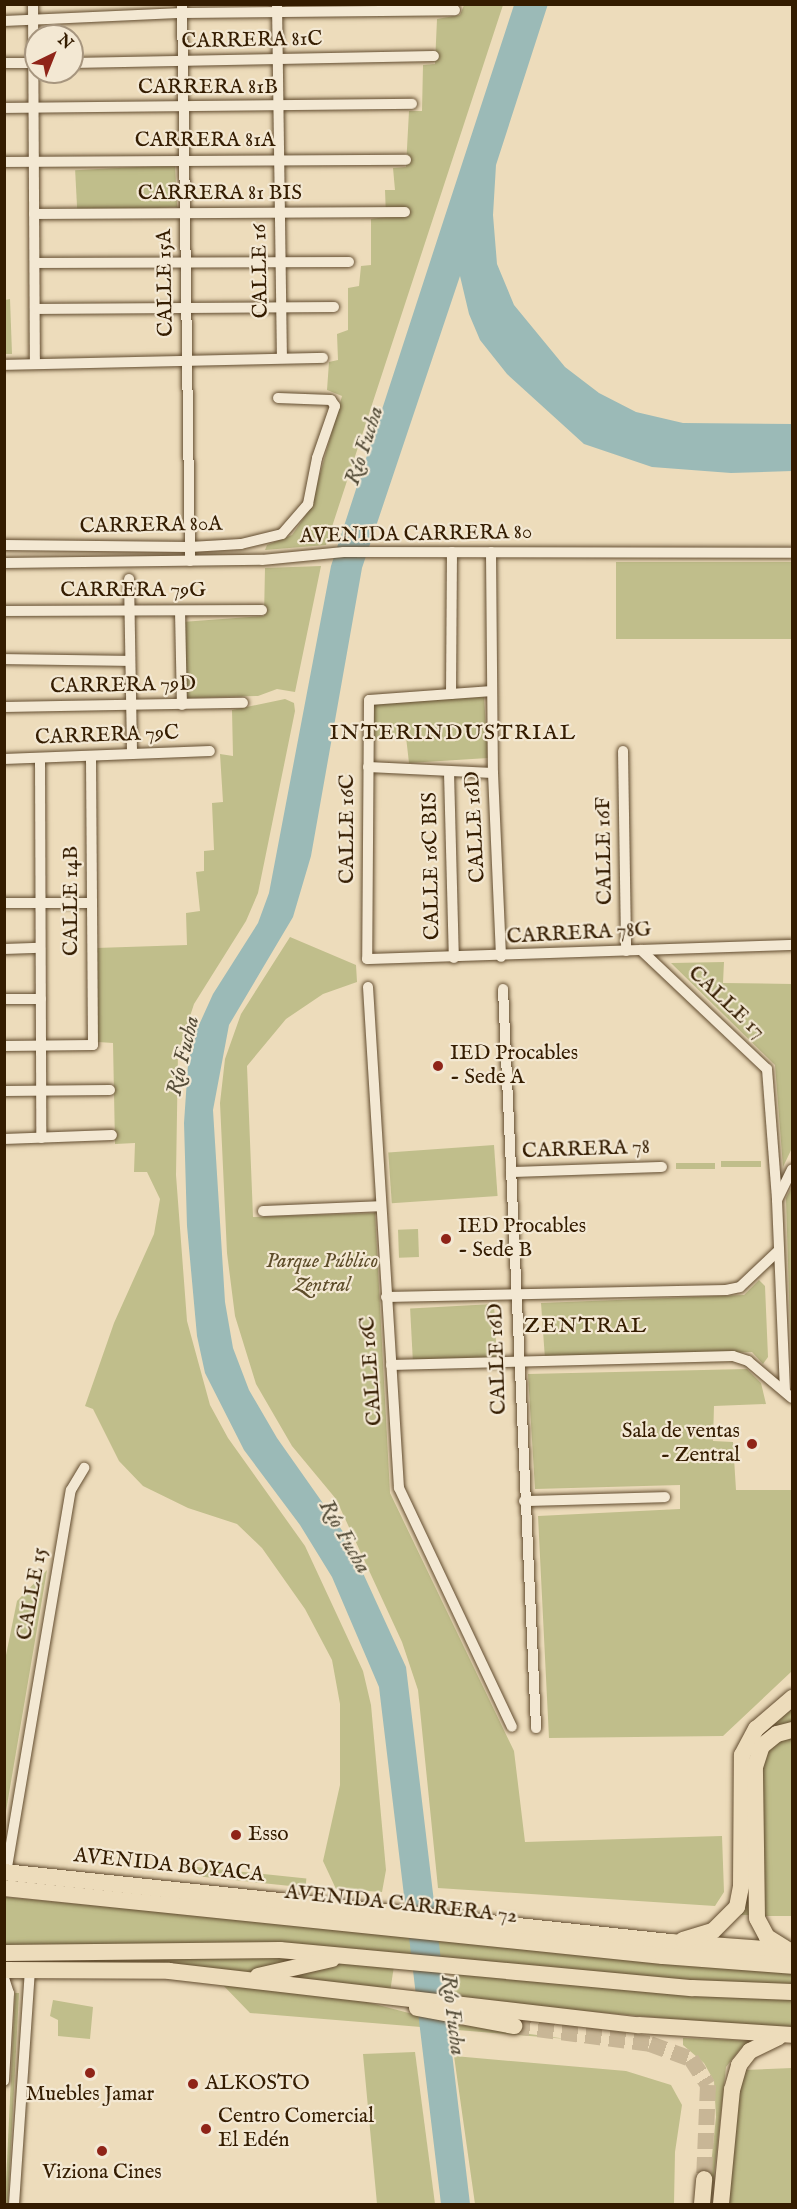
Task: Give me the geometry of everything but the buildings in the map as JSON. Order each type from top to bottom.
[{"type":"highway","points":[[670,1942],[713,1931],[737,1907],[741,1886],[742,1755],[756,1729],[792,1698]]},
{"type":"highway","points":[[791,1956],[767,1937],[757,1918],[755,1767],[762,1746],[777,1734],[792,1730]]},
{"type":"highway","points":[[5,1878],[56,1877],[95,1896]]},
{"type":"highway","name":"AVENIDA BOYACA","points":[[56,1877],[299,1902],[386,1919]]},
{"type":"highway","name":"AVENIDA CARRERA 72","points":[[5,1878],[95,1896],[271,1914],[448,1924],[670,1942],[791,1956]]},
{"type":"highway","points":[[271,1914],[299,1902]]},
{"type":"highway","name":"AVENIDA CARRERA 72","points":[[448,1924],[674,1958],[791,1956]]},
{"type":"highway","points":[[4,1953],[251,1949],[451,1964],[692,1988],[792,1992]]},
{"type":"highway","points":[[245,1979],[348,1956]]},
{"type":"highway","points":[[4,1970],[138,1969],[245,1979],[361,1994],[453,2011],[514,2026]]},
{"type":"highway","points":[[453,2011],[789,2035]]},
{"type":"highway","points":[[720,2205],[732,2090],[739,2065],[761,2044],[789,2035]]},
{"type":"highway","points":[[702,2205],[704,2179]]},
{"type":"street","points":[[33,4],[33,24]]},
{"type":"street","points":[[4,21],[182,9],[455,10]]},
{"type":"street","name":"CALLE 15A","points":[[182,9],[190,561]]},
{"type":"street","name":"CALLE 16","points":[[277,9],[282,357]]},
{"type":"street","name":"CARRERA 81C","points":[[84,63],[278,61],[434,56]]},
{"type":"street","points":[[4,63],[24,63]]},
{"type":"street","points":[[34,84],[35,364]]},
{"type":"street","name":"CARRERA 81B","points":[[4,108],[412,104]]},
{"type":"street","name":"CARRERA 81A","points":[[4,162],[34,160],[406,160]]},
{"type":"street","name":"CARRERA 81 BIS","points":[[34,214],[405,212]]},
{"type":"street","points":[[35,263],[281,260],[349,262]]},
{"type":"street","points":[[35,309],[334,308]]},
{"type":"street","points":[[4,365],[282,357],[323,358]]},
{"type":"street","name":"CARRERA 80A","points":[[4,545],[190,547],[270,539],[293,526],[308,504],[334,402],[279,398]]},
{"type":"street","name":"AVENIDA CARRERA 80","points":[[4,563],[262,560],[318,554],[398,551],[792,553]]},
{"type":"street","points":[[452,552],[451,694],[492,692]]},
{"type":"street","name":"CALLE 16D","points":[[491,552],[493,773],[501,957]]},
{"type":"street","points":[[129,579],[132,754]]},
{"type":"street","name":"CARRERA 79G","points":[[4,611],[262,610]]},
{"type":"street","points":[[180,611],[182,705]]},
{"type":"street","points":[[4,659],[130,661]]},
{"type":"street","name":"CALLE 16C","points":[[367,959],[369,700],[451,694]]},
{"type":"street","name":"CARRERA 79D","points":[[4,707],[243,703]]},
{"type":"street","name":"CARRERA 79C","points":[[4,759],[210,751]]},
{"type":"street","name":"CALLE 16F","points":[[623,751],[626,951]]},
{"type":"street","name":"CALLE 14B","points":[[41,1046],[93,1045],[91,756]]},
{"type":"street","points":[[40,758],[41,1138]]},
{"type":"street","points":[[368,767],[493,773]]},
{"type":"street","name":"CALLE 16C BIS","points":[[449,772],[454,958]]},
{"type":"street","points":[[4,903],[92,903]]},
{"type":"street","name":"CARRERA 78G","points":[[367,959],[501,957],[792,945]]},
{"type":"street","points":[[4,949],[40,948]]},
{"type":"street","name":"CALLE 17","points":[[641,950],[767,1069],[789,1394]]},
{"type":"street","name":"CALLE 16C","points":[[368,987],[399,1488],[512,1727]]},
{"type":"street","name":"CALLE 16D","points":[[503,989],[517,1362],[536,1728]]},
{"type":"street","points":[[4,999],[40,999]]},
{"type":"street","points":[[4,1046],[41,1046]]},
{"type":"street","points":[[4,1091],[110,1090]]},
{"type":"street","points":[[4,1139],[112,1135]]},
{"type":"street","name":"CARRERA 78","points":[[511,1172],[662,1167]]},
{"type":"street","name":"CALLE 17","points":[[777,1200],[792,1169]]},
{"type":"street","points":[[263,1211],[380,1206]]},
{"type":"street","points":[[386,1297],[726,1290],[740,1287],[778,1251]]},
{"type":"street","points":[[391,1365],[733,1356],[748,1360],[789,1394]]},
{"type":"street","name":"CALLE 15","points":[[5,1878],[71,1490],[84,1468]]},
{"type":"street","points":[[524,1501],[665,1497]]},
{"type":"street","points":[[14,2205],[30,1970]]},
{"type":"street","points":[[4,1977],[9,1993],[4,2081]]},
{"type":"green space","points":[[464,5],[503,5],[326,545],[265,550],[267,545],[292,535],[310,509],[342,396],[327,390],[329,362],[338,360],[337,334],[348,330],[348,288],[359,286],[361,266],[371,265],[371,219],[386,217],[385,190],[395,190],[393,168],[406,167],[409,111],[422,111],[423,65],[435,64],[437,19],[460,15]]},
{"type":"green space","points":[[175,165],[177,207],[77,212],[75,170]]},
{"type":"green space","points":[[10,299],[12,354],[5,354],[5,300]]},
{"type":"green space","points":[[616,562],[792,562],[792,639],[616,639]]},
{"type":"green space","points":[[321,566],[295,692],[277,689],[258,696],[186,698],[182,622],[264,616],[265,568]]},
{"type":"green space","points":[[484,697],[488,758],[409,763],[406,737],[375,739],[371,703]]},
{"type":"green space","points":[[285,699],[294,703],[295,711],[258,893],[246,921],[194,1004],[178,1053],[176,1175],[187,1321],[210,1405],[228,1438],[305,1546],[363,1671],[371,1705],[386,1870],[382,1892],[336,1889],[323,1861],[340,1785],[340,1704],[332,1660],[305,1609],[262,1548],[237,1524],[188,1508],[143,1486],[119,1461],[93,1409],[85,1406],[114,1323],[154,1234],[160,1199],[147,1172],[134,1172],[135,1143],[115,1144],[113,1043],[98,1042],[96,948],[187,945],[186,913],[200,911],[196,872],[204,871],[204,851],[214,850],[212,803],[223,802],[220,754],[233,756],[232,710]]},
{"type":"green space","name":"Parque Público Zentral","points":[[290,937],[356,965],[357,982],[323,994],[286,1019],[247,1066],[253,1217],[375,1213],[390,1493],[514,1751],[525,1842],[722,1836],[724,1892],[715,1906],[438,1888],[418,1690],[402,1642],[336,1499],[292,1446],[256,1384],[235,1316],[227,1253],[220,1103],[225,1059],[241,1014]]},
{"type":"green space","points":[[724,962],[723,983],[792,984],[792,1148],[783,1167],[775,1065],[671,963]]},
{"type":"green space","points":[[494,1145],[498,1196],[392,1203],[388,1152]]},
{"type":"green space","points":[[721,1161],[761,1161],[761,1167],[721,1167]]},
{"type":"green space","points":[[676,1163],[715,1163],[715,1169],[676,1169]]},
{"type":"green space","points":[[792,1186],[792,1392],[786,1198]]},
{"type":"green space","points":[[418,1229],[419,1257],[399,1258],[398,1230]]},
{"type":"green space","points":[[759,1280],[765,1286],[768,1357],[763,1364],[752,1352],[545,1359],[541,1303],[744,1295]]},
{"type":"green space","points":[[494,1304],[497,1359],[413,1363],[410,1308]]},
{"type":"green space","points":[[747,1369],[761,1383],[766,1404],[714,1406],[713,1441],[733,1442],[736,1490],[792,1490],[792,1671],[723,1736],[549,1738],[538,1516],[680,1509],[680,1485],[535,1489],[528,1374]]},
{"type":"green space","points":[[47,1570],[5,1817],[5,1660],[17,1601]]},
{"type":"green space","points":[[792,1705],[792,1723],[765,1736],[749,1915],[739,1915],[757,1736]]},
{"type":"green space","points":[[792,1736],[792,1916],[763,1916],[762,1761],[774,1743]]},
{"type":"green space","points":[[196,1867],[306,1879],[305,1888],[195,1876]]},
{"type":"green space","points":[[4,1897],[792,1971],[792,1986],[729,1984],[271,1943],[5,1945]]},
{"type":"green space","points":[[147,1955],[311,1959],[249,1973],[156,1963],[53,1963],[53,1959]]},
{"type":"green space","points":[[345,1961],[394,1966],[390,1992],[271,1978]]},
{"type":"green space","points":[[454,1970],[792,1997],[792,2027],[748,2026],[453,1999]]},
{"type":"green space","points":[[220,1982],[363,2001],[447,2023],[567,2039],[250,2013]]},
{"type":"green space","points":[[15,1993],[19,1993],[8,2204],[5,2204]]},
{"type":"green space","points":[[53,2000],[93,2007],[90,2039],[58,2036],[58,2020],[50,2016]]},
{"type":"green space","points":[[683,2038],[756,2041],[741,2048],[726,2067],[711,2204],[707,2204],[716,2117],[714,2081],[704,2063],[683,2045]]},
{"type":"green space","points":[[415,2052],[435,2204],[377,2204],[363,2054]]},
{"type":"green space","points":[[454,2056],[626,2071],[671,2085],[682,2105],[675,2152],[674,2204],[475,2204]]},
{"type":"green space","points":[[792,2068],[792,2204],[726,2204],[734,2113],[745,2070]]},
{"type":"water","name":"Río Fucha","points":[[548,4],[496,165],[493,215],[497,264],[514,305],[565,367],[599,393],[636,412],[683,423],[792,424],[792,471],[731,473],[652,467],[584,444],[507,374],[480,340],[469,314],[460,276],[362,568],[311,856],[293,917],[229,1025],[213,1110],[225,1302],[233,1348],[249,1390],[277,1438],[346,1536],[406,1667],[470,2204],[441,2204],[379,1687],[332,1577],[300,1525],[244,1450],[205,1373],[197,1336],[187,1226],[184,1123],[188,1064],[194,1036],[213,994],[258,923],[269,893],[331,566],[514,5]]},
{"type":"tunnel","points":[[514,2026],[650,2044],[691,2059],[708,2085],[704,2179]]},
{"type":"place","name":"IED Procables - Sede A","points":[[438,1066]]},
{"type":"place","name":"IED Procables - Sede B","points":[[446,1239]]},
{"type":"place","name":"Sala de ventas - Zentral","points":[[752,1444]]},
{"type":"place","name":"Esso","points":[[236,1835]]},
{"type":"place","name":"Muebles Jamar","points":[[90,2073]]},
{"type":"place","name":"ALKOSTO","points":[[193,2084]]},
{"type":"place","name":"Centro Comercial El Edén","points":[[206,2129]]},
{"type":"place","name":"Viziona Cines","points":[[102,2151]]},
{"type":"district","name":"INTERINDUSTRIAL","points":[[453,734]]},
{"type":"district","name":"ZENTRAL","points":[[586,1327]]}]
